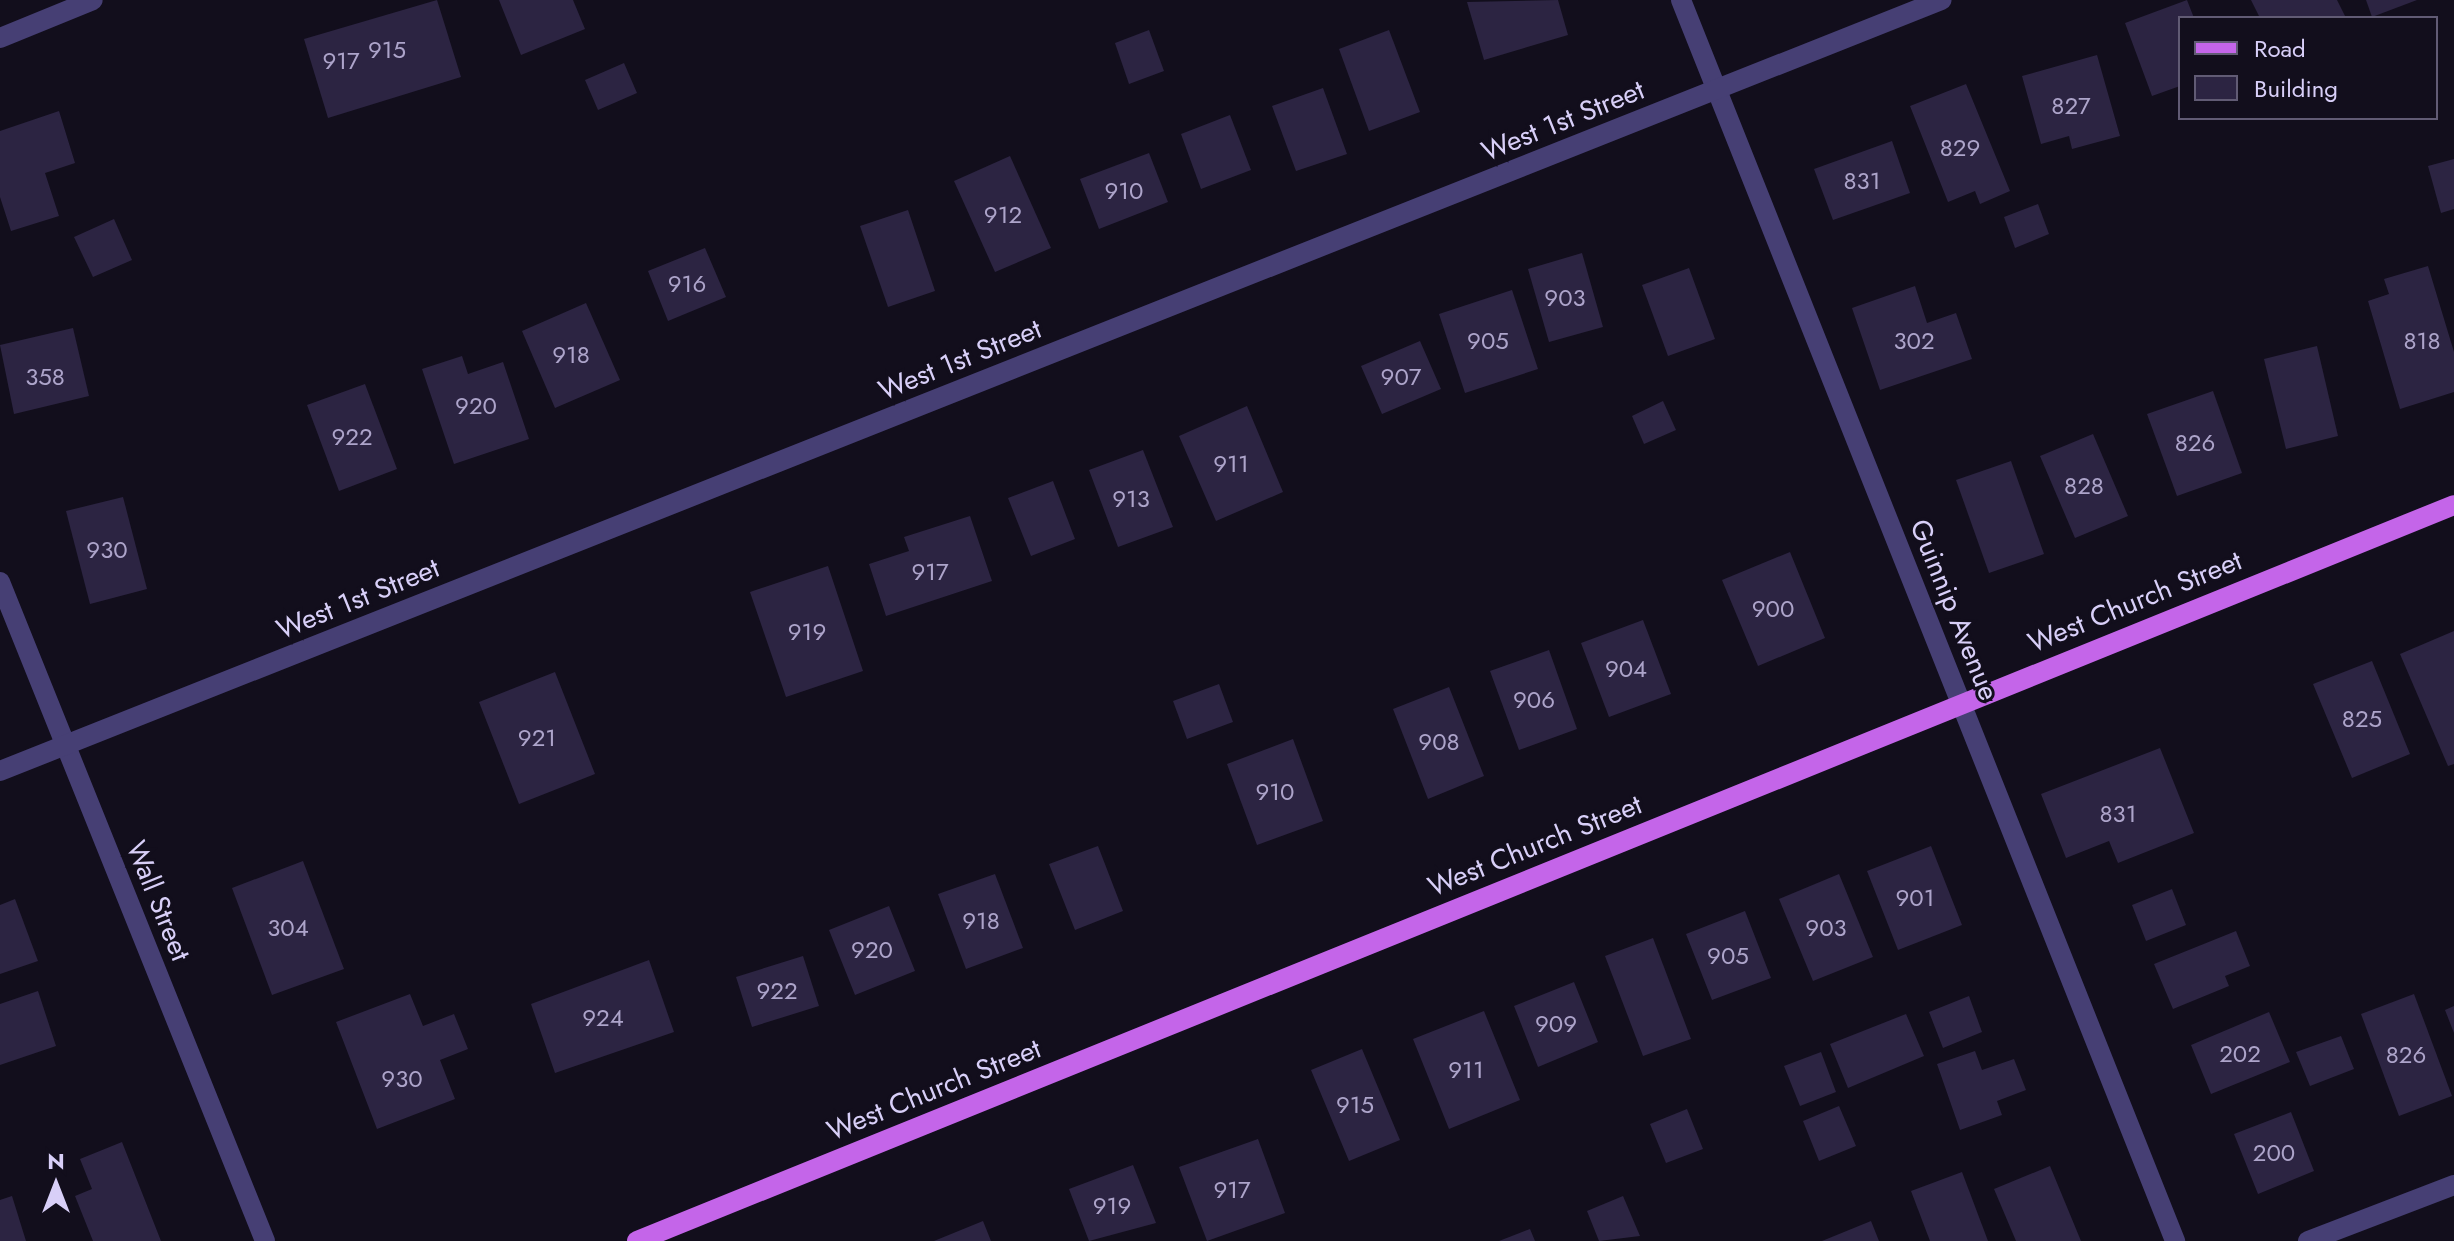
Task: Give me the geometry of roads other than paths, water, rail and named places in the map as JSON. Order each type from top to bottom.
[{"type":"main road","name":"West Church Street","points":[[637,1241],[2454,505]]},
{"type":"street","points":[[0,38],[93,0]]},
{"type":"street","name":"Guinnip Avenue","points":[[1681,0],[2175,1241]]},
{"type":"street","name":"West 1st Street","points":[[0,771],[1941,0]]},
{"type":"street","name":"Wall Street","points":[[0,582],[265,1241]]},
{"type":"street","points":[[2308,1241],[2454,1185]]}]
